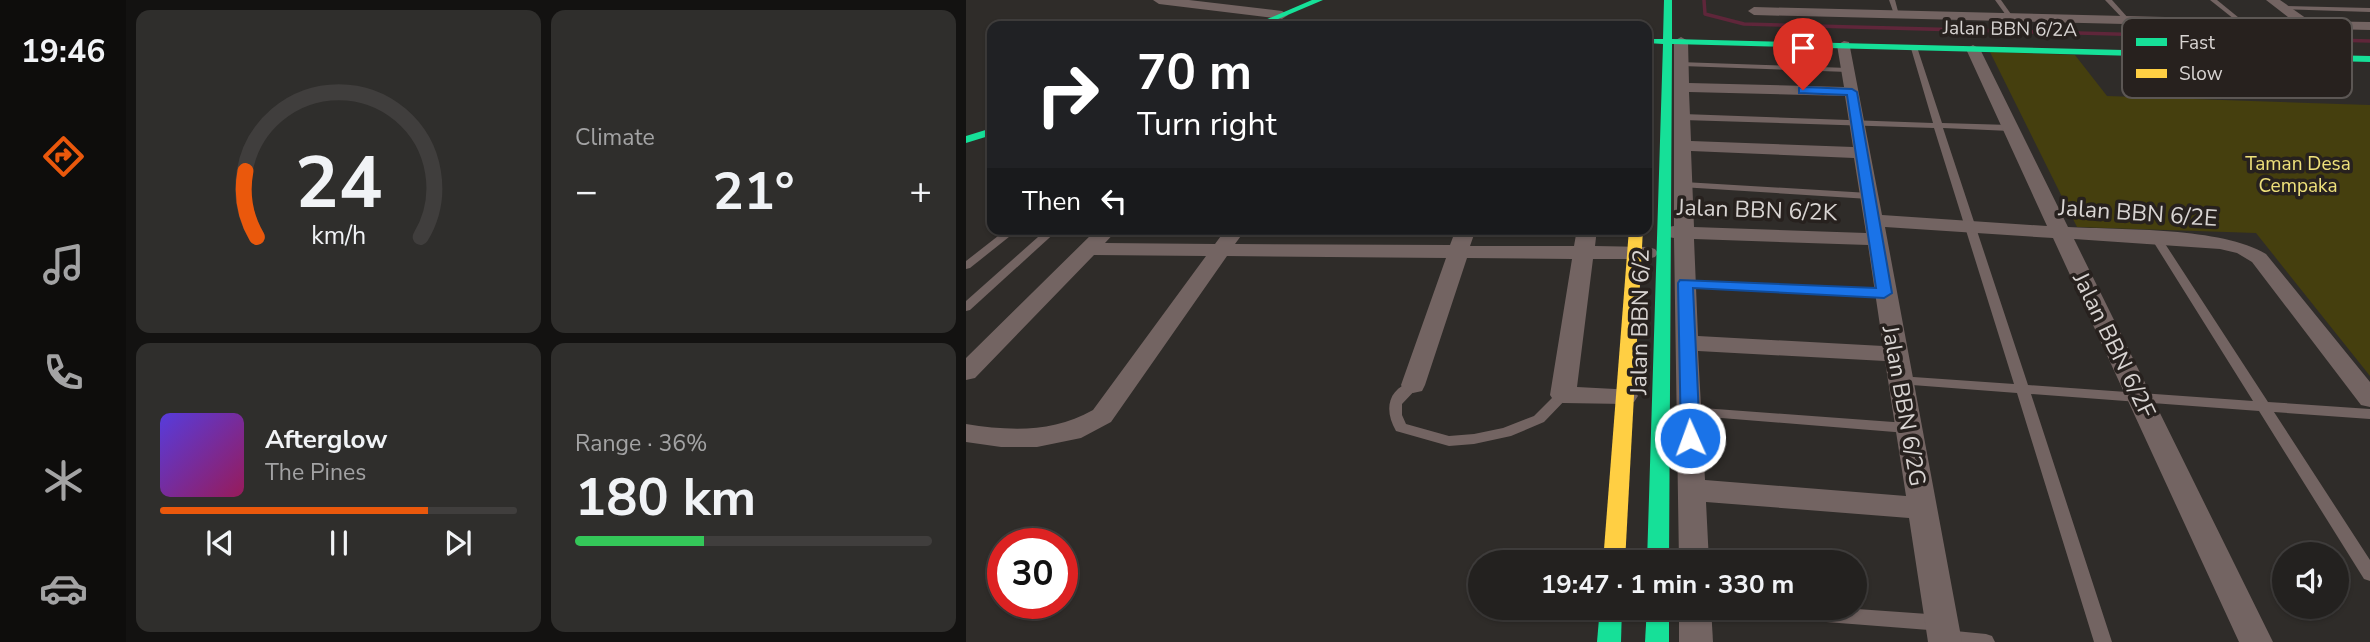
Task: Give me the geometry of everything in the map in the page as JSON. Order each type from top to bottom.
[{"type":"street","points":[[1159,0],[1282,15]]},
{"type":"street","points":[[1267,21],[1319,0]]},
{"type":"street","name":"Jalan BBN 6/2","points":[[1658,550],[1663,253],[1675,232],[1674,41],[1668,0]]},
{"type":"street","points":[[1945,0],[1952,16]]},
{"type":"street","points":[[2272,0],[2298,18]]},
{"type":"street","points":[[1754,11],[1836,6],[1898,14],[2010,17],[2065,14],[2122,20]]},
{"type":"street","points":[[2169,7],[2182,18]]},
{"type":"street","points":[[2352,25],[2370,26]]},
{"type":"street","name":"Jalan BBN 6/2A","points":[[1652,41],[2122,53]]},
{"type":"street","points":[[1674,41],[1682,64],[1683,87],[1684,185],[1675,232],[1686,283],[1694,550]]},
{"type":"street","name":"Jalan BBN 6/2G","points":[[1844,46],[1894,354],[1944,634]]},
{"type":"street","name":"Jalan BBN 6/2F","points":[[1973,49],[2256,642]]},
{"type":"street","name":"Jalan BBN 6/2A","points":[[2352,59],[2370,59]]},
{"type":"street","points":[[1683,87],[1850,81]]},
{"type":"street","points":[[966,140],[987,133]]},
{"type":"street","points":[[1684,146],[1862,153]]},
{"type":"street","name":"Jalan BBN 6/2E","points":[[1875,230],[1972,227],[2221,243],[2244,248],[2259,258],[2370,399]]},
{"type":"street","name":"Jalan BBN 6/2K","points":[[1652,231],[1875,230]]},
{"type":"street","points":[[966,372],[1102,235]]},
{"type":"street","points":[[966,433],[989,438],[1064,435],[1088,426],[1102,416],[1232,235]]},
{"type":"street","points":[[1413,386],[1464,235]]},
{"type":"street","name":"Jalan BBN 6/2","points":[[1615,550],[1635,235]]},
{"type":"street","points":[[1088,249],[1459,251],[1586,240],[1633,253],[1663,253]]},
{"type":"street","points":[[1586,240],[1563,395],[1625,396]]},
{"type":"street","points":[[1686,343],[1894,354]]},
{"type":"street","points":[[1693,491],[1922,508]]},
{"type":"street","points":[[1609,642],[1610,620]]},
{"type":"street","points":[[1657,642],[1658,620]]},
{"type":"street","points":[[1695,620],[1696,642]]},
{"type":"lane","points":[[1892,0],[1898,14]]},
{"type":"lane","points":[[1998,0],[2010,17]]},
{"type":"lane","points":[[2108,0],[2125,18]]},
{"type":"lane","points":[[2213,0],[2236,18]]},
{"type":"lane","points":[[2284,8],[2370,10]]},
{"type":"lane","points":[[1913,47],[2103,642]]},
{"type":"lane","points":[[1682,64],[1850,81]]},
{"type":"lane","points":[[1683,117],[2010,128]]},
{"type":"lane","points":[[1684,185],[1869,196]]},
{"type":"lane","points":[[966,266],[1006,235]]},
{"type":"lane","points":[[966,307],[1047,235]]},
{"type":"lane","points":[[2156,239],[2370,574]]},
{"type":"lane","points":[[1686,283],[1884,293]]},
{"type":"lane","points":[[1899,380],[2370,414]]},
{"type":"lane","points":[[1413,386],[1400,394],[1394,404],[1394,416],[1401,428],[1450,441],[1506,432],[1539,419],[1563,395]]},
{"type":"lane","points":[[1689,412],[1907,428]]},
{"type":"lane","points":[[1829,620],[1986,642]]},
{"type":"green space","name":"Taman Desa Cempaka","points":[[1990,52],[2075,55],[2107,96],[2370,105],[2370,376],[2256,233],[2077,227]]},
{"type":"waterway","points":[[1704,0],[1705,14],[1744,24],[2122,34]]},
{"type":"waterway","points":[[2352,41],[2370,41]]},
{"type":"traffic: fast","points":[[1267,21],[1319,0]]},
{"type":"traffic: fast","points":[[1658,550],[1668,0]]},
{"type":"traffic: fast","points":[[1652,41],[2122,53]]},
{"type":"traffic: fast","points":[[2352,59],[2370,59]]},
{"type":"traffic: fast","points":[[966,140],[987,133]]},
{"type":"traffic: fast","points":[[1609,642],[1610,620]]},
{"type":"traffic: fast","points":[[1657,642],[1658,620]]},
{"type":"traffic: slow","points":[[1615,550],[1636,235]]},
{"type":"route","points":[[1690,438],[1686,283],[1884,293],[1852,92],[1803,90]]}]
